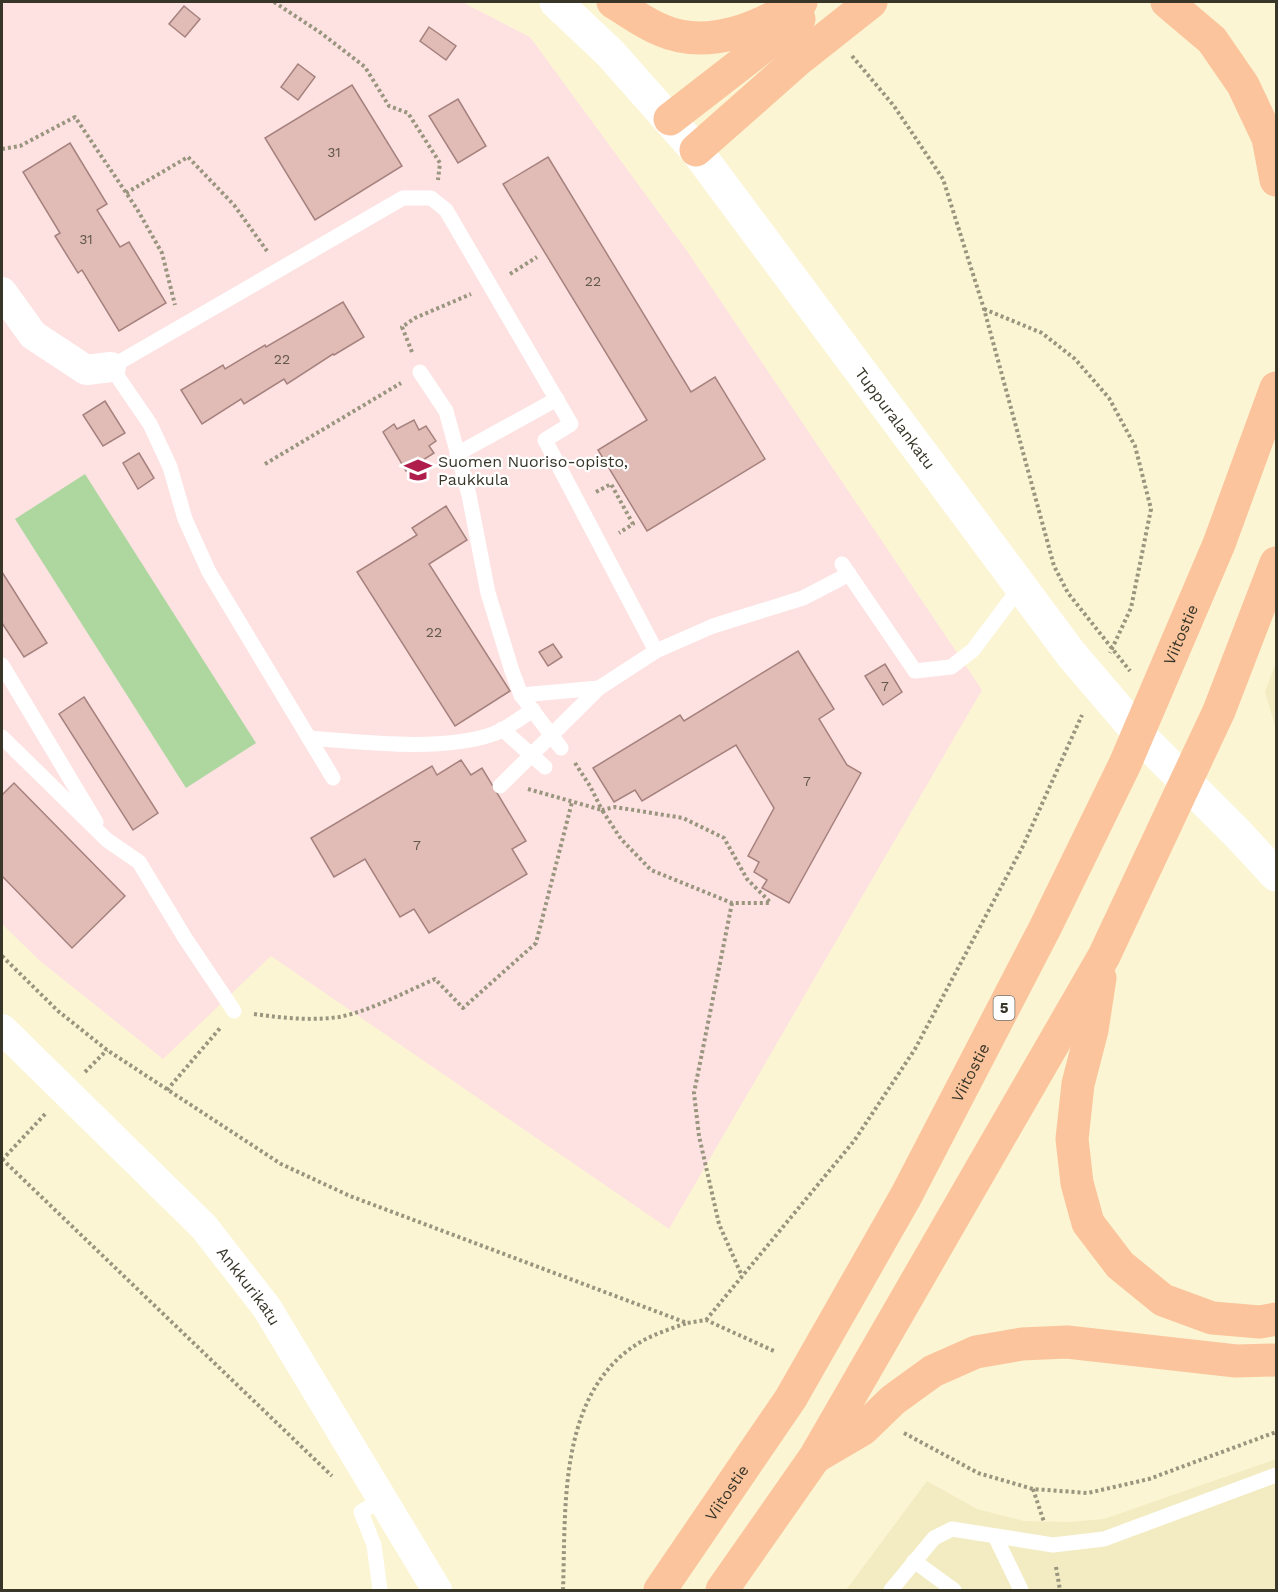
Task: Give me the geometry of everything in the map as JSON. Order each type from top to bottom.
[{"type":"highway","points":[[613,2],[661,30],[685,38],[706,39],[730,35],[780,14],[801,2]]},
{"type":"highway","points":[[670,119],[821,2]]},
{"type":"highway","points":[[696,150],[799,59],[871,2]]},
{"type":"highway","points":[[1167,2],[1212,40],[1243,85],[1268,138],[1276,180]]},
{"type":"highway","name":"Viitostie","points":[[660,1590],[791,1398],[906,1196],[1045,928],[1125,764],[1220,544],[1276,388]]},
{"type":"highway","points":[[722,1590],[816,1457],[1104,956],[1219,711],[1276,563]]},
{"type":"highway","points":[[1104,956],[1092,1030],[1078,1084],[1072,1139],[1077,1183],[1088,1223],[1120,1265],[1163,1300],[1212,1318],[1260,1322],[1276,1319]]},
{"type":"highway","points":[[816,1457],[863,1430],[893,1400],[933,1371],[976,1352],[1022,1344],[1066,1342],[1236,1361],[1276,1360]]},
{"type":"highway","points":[[1236,1361],[1276,1352]]},
{"type":"street","name":"Tuppuralankatu","points":[[556,2],[610,53],[696,150],[1071,654],[1147,743],[1276,875]]},
{"type":"street","points":[[2,292],[33,335],[86,370],[111,368]]},
{"type":"street","name":"Tuppuralankatu","points":[[1231,828],[1276,862]]},
{"type":"street","name":"Ankkurikatu","points":[[2,1029],[204,1227],[267,1308],[372,1505],[437,1590]]},
{"type":"lane","points":[[333,778],[209,572],[185,519],[170,467],[150,424],[111,368],[403,198],[431,198],[446,210],[571,424],[545,440],[656,651]]},
{"type":"lane","points":[[420,372],[446,411],[469,495],[488,593],[512,671],[521,695],[561,748]]},
{"type":"lane","points":[[458,454],[557,399]]},
{"type":"lane","points":[[500,786],[599,688],[656,651],[713,626],[803,598],[846,569],[915,671],[951,667],[973,650],[1021,586]]},
{"type":"lane","points":[[2,665],[106,840]]},
{"type":"lane","points":[[521,695],[599,688]]},
{"type":"lane","points":[[309,738],[383,744],[454,743],[494,734],[533,710]]},
{"type":"lane","points":[[502,729],[545,767]]},
{"type":"lane","points":[[2,737],[106,840],[139,862],[185,939],[234,1011]]},
{"type":"lane","points":[[891,1590],[934,1538],[952,1529],[1053,1545],[1104,1539],[1276,1475]]},
{"type":"lane","points":[[372,1505],[380,1590]]},
{"type":"lane","points":[[995,1536],[1022,1590]]},
{"type":"lane","points":[[914,1562],[954,1590]]},
{"type":"path","points":[[274,2],[321,33],[365,67],[389,106],[408,113],[440,163],[435,201]]},
{"type":"path","points":[[850,53],[894,106],[943,179],[984,309],[1054,566],[1068,593],[1096,628]]},
{"type":"path","points":[[2,148],[20,146],[75,117],[126,193],[162,253],[176,312],[172,332]]},
{"type":"path","points":[[126,193],[188,157],[234,205],[280,269]]},
{"type":"path","points":[[265,464],[420,372],[402,327],[415,318],[490,285],[537,257]]},
{"type":"path","points":[[984,309],[1042,333],[1075,358],[1109,398],[1135,446],[1151,509],[1131,608],[1106,662]]},
{"type":"path","points":[[577,500],[611,484],[633,524],[600,544]]},
{"type":"path","points":[[706,1320],[854,1141],[915,1049],[1023,846],[1086,705]]},
{"type":"path","points":[[545,767],[527,789],[602,810],[615,807],[683,818],[724,838],[747,879],[771,903],[732,903],[651,870],[621,839],[602,810],[577,766],[561,748]]},
{"type":"path","points":[[167,1090],[234,1011],[299,1020],[340,1016],[383,1002],[435,979],[463,1008],[536,943],[572,802]]},
{"type":"path","points":[[732,903],[694,1093],[699,1136],[719,1224],[742,1276]]},
{"type":"path","points":[[2,956],[58,1011],[107,1050],[280,1164],[350,1196],[687,1323]]},
{"type":"path","points":[[2,1159],[341,1485],[372,1505]]},
{"type":"path","points":[[563,1590],[567,1472],[578,1425],[595,1386],[619,1359],[644,1340],[687,1323],[706,1320],[774,1351]]},
{"type":"path","points":[[903,1433],[978,1473],[1033,1489],[1088,1493],[1149,1479],[1276,1432]]},
{"type":"shaded area","name":"Suomen Nuoriso-opisto, Paukkula","points":[[2,2],[462,2],[530,37],[687,251],[982,690],[669,1229],[271,956],[163,1059],[40,961],[2,924]]},
{"type":"shaded area","points":[[1276,662],[1276,729],[1265,692]]},
{"type":"shaded area","points":[[1276,1459],[1276,1590],[846,1590],[927,1481],[977,1509],[1024,1521],[1069,1522],[1104,1519]]},
{"type":"green space","points":[[85,474],[256,743],[186,788],[15,519]]},
{"type":"building","points":[[184,6],[200,19],[185,37],[169,24]]},
{"type":"building","points":[[429,27],[456,46],[446,60],[420,41]]},
{"type":"building","points":[[298,64],[315,77],[298,100],[281,87]]},
{"type":"building","points":[[352,85],[402,166],[315,220],[265,138]]},
{"type":"building","points":[[458,99],[486,146],[458,163],[429,116]]},
{"type":"building","points":[[70,143],[107,204],[97,210],[120,247],[129,242],[166,303],[119,331],[82,270],[78,273],[55,236],[60,233],[23,172]]},
{"type":"building","points":[[548,157],[691,392],[715,377],[765,459],[647,531],[598,450],[647,420],[503,184]]},
{"type":"building","points":[[343,302],[364,337],[287,384],[284,379],[244,404],[241,399],[202,424],[181,390],[223,365],[225,369],[265,345],[266,347]]},
{"type":"building","points":[[105,401],[125,433],[103,446],[83,415]]},
{"type":"building","points":[[414,420],[419,430],[426,426],[436,441],[429,446],[434,453],[406,471],[383,432],[394,424],[397,429]]},
{"type":"building","points":[[139,453],[154,478],[138,489],[123,463]]},
{"type":"building","points":[[446,506],[467,540],[429,564],[510,691],[455,726],[357,572],[417,535],[412,528]]},
{"type":"building","points":[[2,572],[47,643],[24,657],[2,623]]},
{"type":"building","points":[[553,644],[562,657],[548,666],[539,652]]},
{"type":"building","points":[[798,651],[834,709],[819,719],[847,765],[861,773],[789,903],[762,888],[767,880],[754,872],[759,862],[748,856],[774,808],[736,745],[642,801],[635,790],[614,802],[593,768],[680,715],[684,721]]},
{"type":"building","points":[[885,664],[902,692],[883,705],[865,676]]},
{"type":"building","points":[[84,697],[158,813],[133,830],[59,714]]},
{"type":"building","points":[[461,760],[471,775],[482,768],[526,841],[512,849],[527,874],[429,933],[414,909],[400,917],[365,859],[334,877],[311,838],[432,766],[437,775]]},
{"type":"building","points":[[14,783],[125,896],[72,948],[2,876],[2,795]]},
{"type":"place","name":"Suomen Nuoriso-opisto, Paukkula","points":[[418,470]]}]
